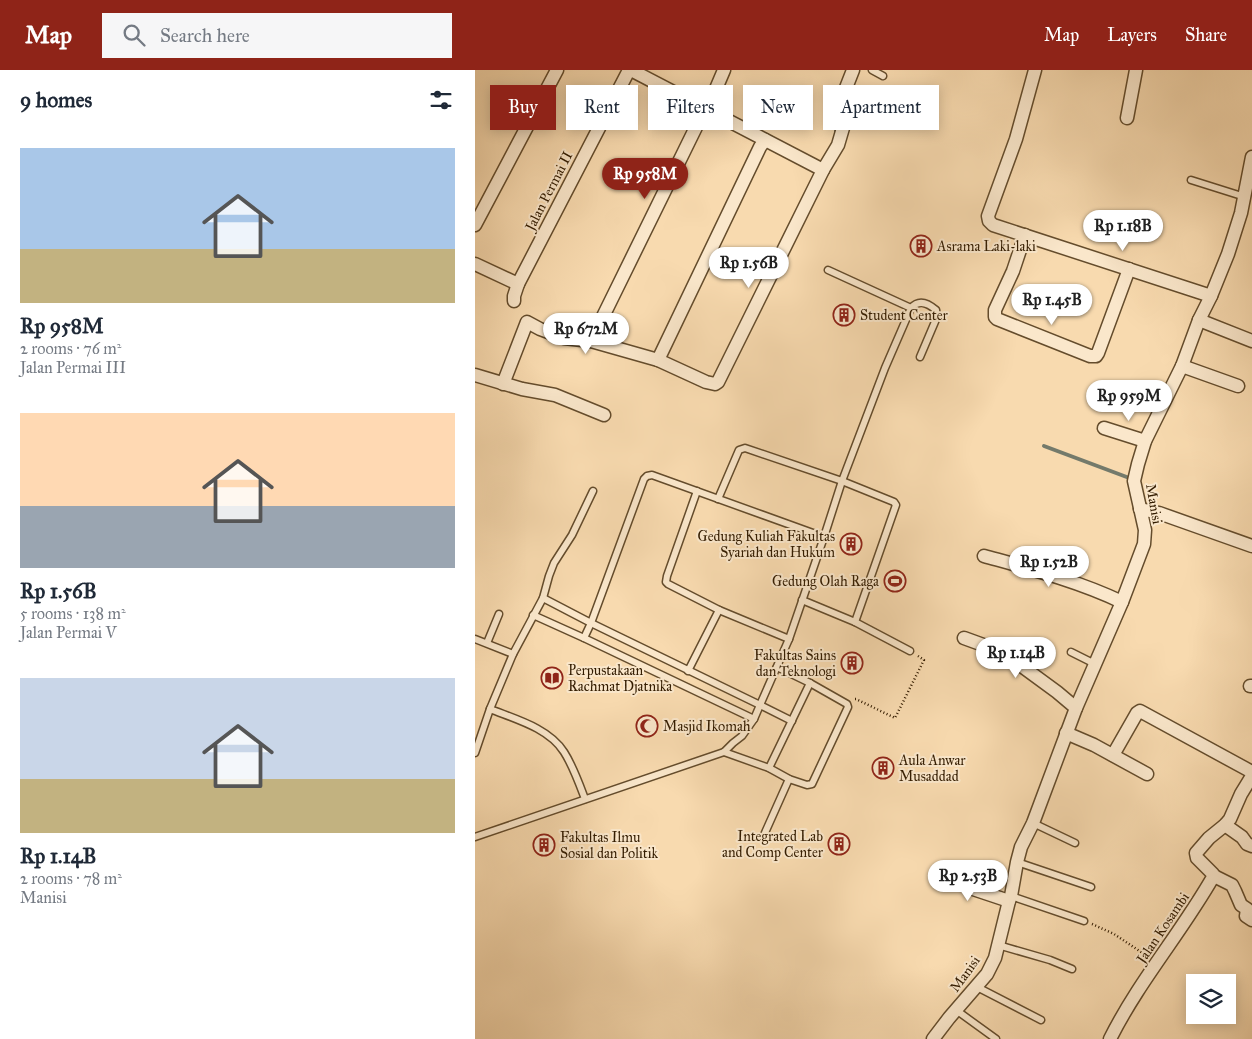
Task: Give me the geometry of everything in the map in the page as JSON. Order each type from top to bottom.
[{"type":"street","points":[[475,225],[557,70]]},
{"type":"street","points":[[630,70],[659,85]]},
{"type":"street","name":"Jalan Permai II","points":[[514,301],[518,284],[630,70]]},
{"type":"street","points":[[718,85],[724,70]]},
{"type":"street","points":[[503,384],[527,322],[564,338],[591,341],[658,360],[706,382],[715,384],[719,382],[823,170],[835,150],[843,128],[844,93],[853,70]]},
{"type":"street","points":[[1035,70],[1016,139],[988,216],[989,221],[1025,235],[1211,296]]},
{"type":"street","points":[[1127,118],[1136,70]]},
{"type":"street","points":[[733,123],[823,170]]},
{"type":"street","points":[[591,341],[695,130]]},
{"type":"street","points":[[658,360],[765,140]]},
{"type":"street","name":"Manisi","points":[[933,1039],[987,974],[995,958],[1017,862],[1026,836],[1033,823],[1066,733],[1122,602],[1144,544],[1145,530],[1135,481],[1145,441],[1182,366],[1199,320],[1247,214],[1245,197],[1252,157]]},
{"type":"street","points":[[1025,235],[1013,271],[995,310],[995,317],[1090,356],[1096,356],[1099,353],[1129,269]]},
{"type":"street","points":[[475,264],[518,284]]},
{"type":"street","points":[[1199,320],[1252,341]]},
{"type":"street","points":[[1182,366],[1238,386]]},
{"type":"street","points":[[475,376],[555,395],[604,416]]},
{"type":"street","points":[[1104,428],[1145,441]]},
{"type":"street","points":[[1140,509],[1252,546]]},
{"type":"street","points":[[984,556],[1055,576],[1099,591],[1122,602]]},
{"type":"street","points":[[964,638],[997,650],[1012,659],[1076,708]]},
{"type":"street","points":[[1113,755],[1137,713],[1140,711],[1252,774],[1230,818],[1196,853],[1214,876],[1231,885],[1241,905],[1247,909],[1246,916],[1252,920]]},
{"type":"street","points":[[1066,733],[1113,755],[1147,774]]},
{"type":"street","points":[[1225,825],[1242,836],[1247,844],[1252,846]]},
{"type":"street","points":[[941,870],[967,882],[970,888],[1010,898]]},
{"type":"street","name":"Jalan Kosambi","points":[[1111,1039],[1121,1017],[1201,899],[1214,876]]},
{"type":"lane","points":[[872,70],[883,76]]},
{"type":"lane","points":[[1191,180],[1245,197]]},
{"type":"lane","points":[[828,270],[911,308]]},
{"type":"lane","points":[[475,837],[724,752],[741,736],[754,719],[789,639],[842,481],[885,368],[911,308],[915,303],[922,302],[936,310],[937,317],[920,357]]},
{"type":"lane","points":[[718,499],[739,450],[743,448],[842,481],[895,502],[855,622]]},
{"type":"lane","points":[[584,638],[644,479],[647,476],[652,475],[824,536]]},
{"type":"lane","points":[[475,753],[490,709],[513,654],[543,598],[554,563],[572,535],[593,491]]},
{"type":"lane","points":[[697,491],[666,582],[719,610],[789,639]]},
{"type":"lane","points":[[543,598],[792,721]]},
{"type":"lane","points":[[802,600],[855,622],[909,651]]},
{"type":"lane","points":[[688,671],[719,610]]},
{"type":"lane","points":[[487,643],[499,614]]},
{"type":"lane","points":[[533,615],[754,719]]},
{"type":"lane","points":[[475,640],[513,654]]},
{"type":"lane","points":[[1071,652],[1095,664]]},
{"type":"lane","points":[[724,752],[769,768],[807,785],[812,784],[848,709],[847,704],[777,667]]},
{"type":"lane","points":[[769,768],[810,684]]},
{"type":"lane","points":[[490,709],[537,728],[552,739],[563,750],[573,768],[585,799]]},
{"type":"lane","points":[[764,835],[789,778]]},
{"type":"lane","points":[[1033,823],[1075,843]]},
{"type":"lane","points":[[1017,862],[1091,888]]},
{"type":"lane","points":[[1010,898],[1084,921]]},
{"type":"lane","points":[[998,945],[1072,969]]},
{"type":"lane","points":[[977,987],[1041,1020]]},
{"type":"lane","points":[[956,1010],[996,1039]]},
{"type":"path","points":[[847,704],[856,699],[895,718],[924,660],[909,651]]},
{"type":"path","points":[[1084,921],[1114,934],[1157,963]]},
{"type":"waterway","points":[[1044,446],[1132,479]]},
{"type":"place","name":"Asrama Laki-laki","points":[[921,246]]},
{"type":"place","name":"Student Center","points":[[844,315]]},
{"type":"place","name":"Gedung Kuliah Fakultas Syariah dan Hukum","points":[[851,544]]},
{"type":"place","name":"Gedung Olah Raga","points":[[895,581]]},
{"type":"place","name":"Fakultas Sains dan Teknologi","points":[[852,663]]},
{"type":"place","name":"Perpustakaan Rachmat Djatnika","points":[[552,678]]},
{"type":"place","name":"Masjid Ikomah","points":[[647,726]]},
{"type":"place","name":"Aula Anwar Musaddad","points":[[883,768]]},
{"type":"place","name":"Integrated Lab and Comp Center","points":[[839,844]]},
{"type":"place","name":"Fakultas Ilmu Sosial dan Politik","points":[[544,845]]}]
